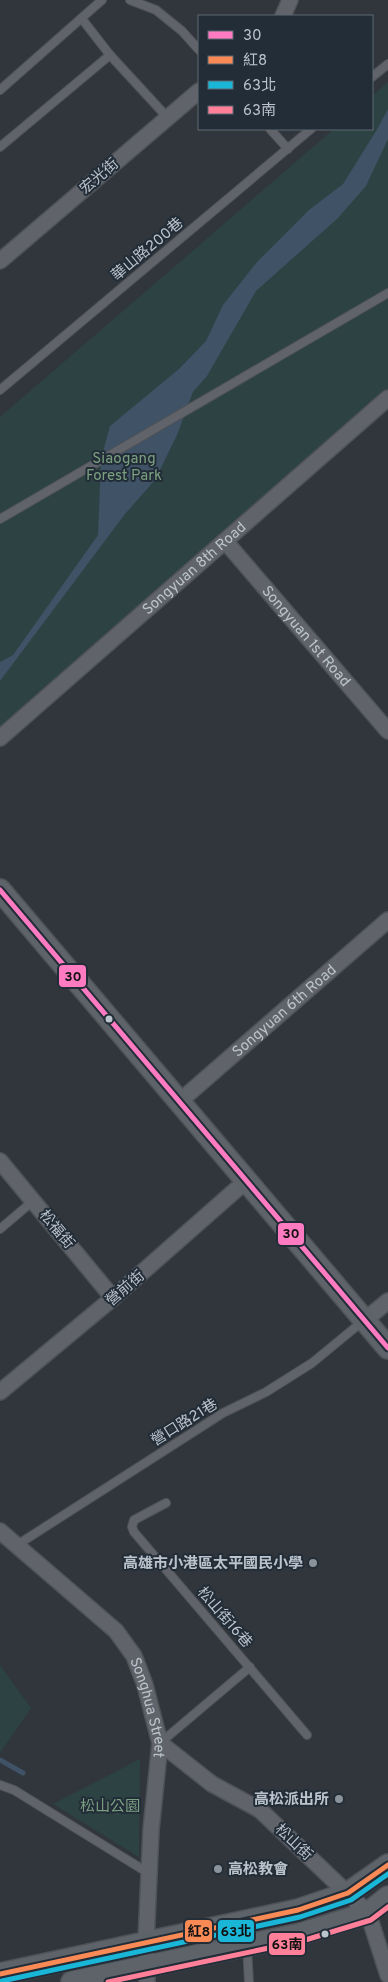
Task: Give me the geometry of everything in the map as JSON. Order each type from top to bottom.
[{"type":"street","points":[[283,15],[290,0]]},
{"type":"street","name":"宏光街","points":[[0,261],[198,92]]},
{"type":"street","name":"Songyuan 8th Road","points":[[0,738],[388,398]]},
{"type":"street","name":"Songyuan 1st Road","points":[[225,541],[388,731]]},
{"type":"street","points":[[0,890],[388,1348]]},
{"type":"street","name":"Songyuan 6th Road","points":[[180,1102],[388,920]]},
{"type":"street","name":"松福街","points":[[0,1161],[113,1298]]},
{"type":"street","name":"營前街","points":[[0,1392],[113,1298],[247,1180]]},
{"type":"street","points":[[364,1320],[388,1301]]},
{"type":"street","name":"Songhua Street","points":[[0,1531],[116,1631],[134,1656],[145,1684],[160,1743],[151,1830],[146,1942],[147,1974]]},
{"type":"street","name":"松山街","points":[[160,1743],[212,1784],[260,1810],[368,1912],[388,1974]]},
{"type":"street","points":[[0,1974],[298,1910],[348,1893],[388,1865]]},
{"type":"street","points":[[72,1982],[147,1974],[247,1945],[300,1934],[368,1912],[388,1898]]},
{"type":"lane","points":[[0,90],[102,0]]},
{"type":"lane","points":[[130,0],[156,10],[182,31],[198,49]]},
{"type":"lane","points":[[82,19],[110,55],[168,117]]},
{"type":"lane","points":[[0,147],[110,55]]},
{"type":"lane","points":[[373,77],[388,64]]},
{"type":"lane","points":[[271,130],[288,149]]},
{"type":"lane","name":"華山路200巷","points":[[0,390],[310,130]]},
{"type":"lane","points":[[0,519],[388,293]]},
{"type":"lane","points":[[0,1229],[33,1201]]},
{"type":"lane","name":"營口路21巷","points":[[16,1545],[223,1413],[266,1392],[312,1363],[364,1320]]},
{"type":"lane","name":"松山街16巷","points":[[166,1503],[134,1520],[132,1527],[134,1532],[307,1735]]},
{"type":"lane","points":[[160,1743],[250,1667]]},
{"type":"lane","points":[[0,1785],[14,1790],[150,1874]]},
{"type":"lane","points":[[247,1945],[249,1982]]},
{"type":"green space","name":"Siaogang Forest Park","points":[[388,82],[388,390],[0,737],[0,417],[333,130],[373,130],[373,95]]},
{"type":"green space","points":[[0,1665],[31,1708],[0,1753]]},
{"type":"green space","name":"松山公園","points":[[140,1759],[139,1857],[53,1804]]},
{"type":"water","points":[[388,109],[388,139],[366,186],[338,218],[256,291],[207,376],[193,392],[177,435],[155,480],[125,514],[0,681],[0,662],[13,655],[98,535],[101,459],[110,426],[179,369],[206,341],[223,305],[257,262],[309,210],[343,184]]},
{"type":"waterway","points":[[0,1760],[23,1773]]},
{"type":"transit line","name":"30","points":[[0,890],[388,1348]]},
{"type":"transit line","name":"紅8","points":[[0,1974],[298,1910],[348,1893],[388,1865]]},
{"type":"transit line","name":"63北","points":[[2,1981],[300,1917],[351,1900],[388,1874]]},
{"type":"transit line","name":"63南","points":[[108,1982],[302,1941],[371,1920],[388,1907]]},
{"type":"place","name":"高雄市小港區太平國民小學","points":[[313,1563]]},
{"type":"place","name":"高松派出所","points":[[339,1799]]},
{"type":"place","name":"高松教會","points":[[218,1869]]}]
